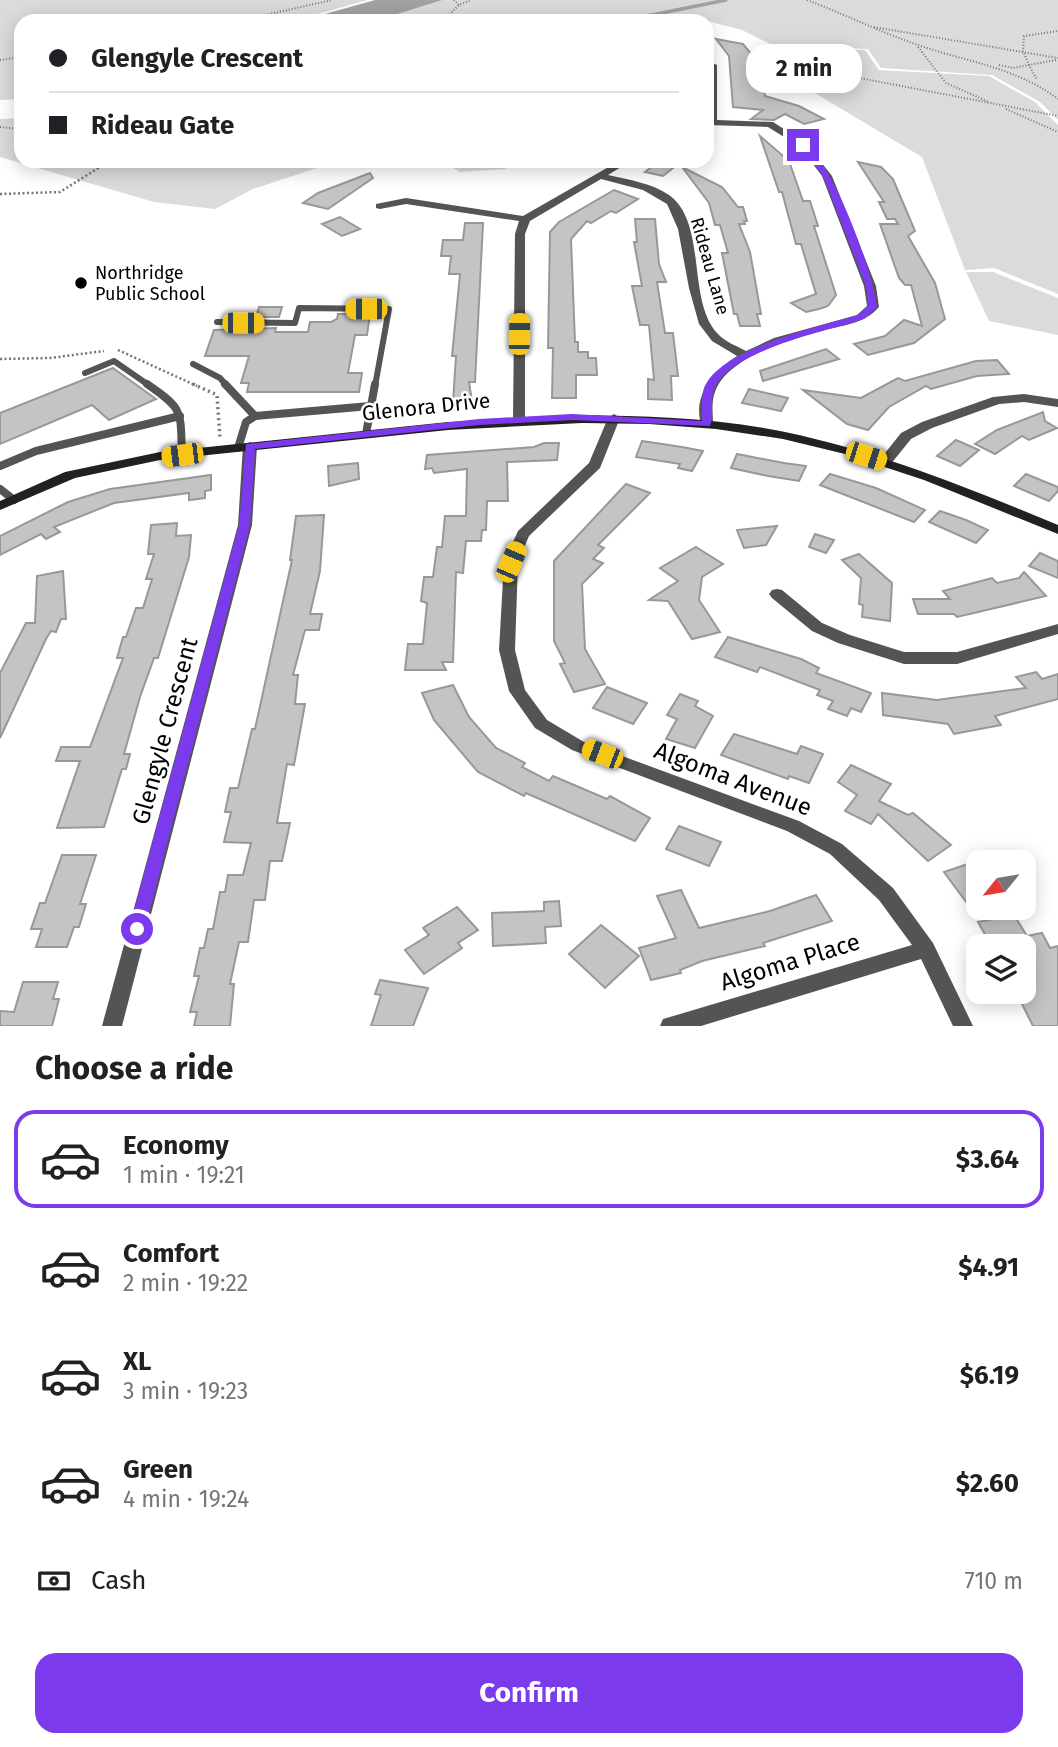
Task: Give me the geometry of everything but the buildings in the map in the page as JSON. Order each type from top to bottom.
[{"type":"street","points":[[707,424],[709,388],[732,364],[757,349],[861,317],[873,307],[870,286],[827,176],[803,145],[770,124],[714,122]]},
{"type":"street","points":[[519,419],[520,234],[526,219],[614,168]]},
{"type":"street","name":"Rideau Lane","points":[[600,176],[655,192],[672,203],[679,219],[703,317],[713,336],[746,355]]},
{"type":"street","points":[[380,206],[406,201],[526,219]]},
{"type":"street","points":[[885,462],[906,436],[927,425],[997,400],[1024,398],[1058,403]]},
{"type":"street","name":"Glenora Drive","points":[[0,506],[67,476],[121,463],[244,447],[519,419],[614,418],[707,424],[763,432],[847,450],[935,478],[1058,530]]},
{"type":"street","name":"Algoma Avenue","points":[[614,418],[595,465],[523,534],[511,562],[507,650],[517,691],[541,724],[578,746],[793,826],[836,849],[886,894],[926,949],[963,1026]]},
{"type":"street","name":"Glengyle Crescent","points":[[112,1026],[245,525],[244,447]]},
{"type":"street","points":[[777,594],[817,627],[844,639],[904,658],[957,658],[1058,629]]},
{"type":"street","name":"Algoma Place","points":[[670,1026],[926,949]]},
{"type":"lane","points":[[217,322],[295,323],[299,308],[389,309],[366,434]]},
{"type":"lane","points":[[85,373],[114,361],[175,403],[180,416],[182,455]]},
{"type":"lane","points":[[192,364],[220,378],[255,416]]},
{"type":"lane","points":[[244,447],[246,422],[255,416],[370,406]]},
{"type":"lane","points":[[0,466],[36,451],[180,416]]},
{"type":"lane","points":[[0,489],[14,500]]},
{"type":"path","points":[[270,14],[332,0]]},
{"type":"path","points":[[454,0],[459,5]]},
{"type":"path","points":[[450,14],[459,5],[471,0]]},
{"type":"path","points":[[807,0],[870,27],[958,59],[1013,68],[1058,59]]},
{"type":"path","points":[[870,27],[913,31],[1058,59]]},
{"type":"path","points":[[1037,81],[1022,54],[1024,36],[1058,31]]},
{"type":"path","points":[[917,45],[934,73],[946,84],[965,95],[997,105],[1058,132]]},
{"type":"path","points":[[986,63],[1037,81],[1058,99]]},
{"type":"path","points":[[849,76],[1058,116]]},
{"type":"path","points":[[0,194],[60,192],[99,168]]},
{"type":"path","points":[[0,359],[50,358],[123,350],[217,395],[220,441]]},
{"type":"shaded area","points":[[0,0],[368,0],[317,14],[14,14],[14,99],[0,100]]},
{"type":"shaded area","points":[[375,0],[442,0],[397,14],[325,14]]},
{"type":"shaded area","points":[[437,0],[1058,0],[1058,120],[1040,102],[992,75],[881,68],[868,49],[826,47],[847,69],[809,88],[854,69],[832,49],[865,50],[879,70],[989,76],[1035,102],[1058,125],[1058,294],[994,268],[965,270],[922,157],[808,89],[791,88],[784,51],[742,30],[714,23],[714,14],[392,14]]},
{"type":"shaded area","points":[[14,118],[14,161],[0,157],[0,119]]},
{"type":"shaded area","points":[[38,168],[317,168],[253,189],[215,209],[154,202]]},
{"type":"shaded area","points":[[453,168],[507,168],[506,169],[460,172]]},
{"type":"shaded area","points":[[966,272],[993,272],[1058,298],[1058,335],[989,321]]},
{"type":"waterway","points":[[657,14],[726,0]]},
{"type":"place","name":"Northridge Public School","points":[[81,283]]},
{"type":"route","points":[[137,929],[245,525],[250,446],[479,422],[572,417],[671,420],[707,424],[709,388],[732,364],[757,349],[861,317],[873,307],[870,286],[827,176],[803,145]]}]
